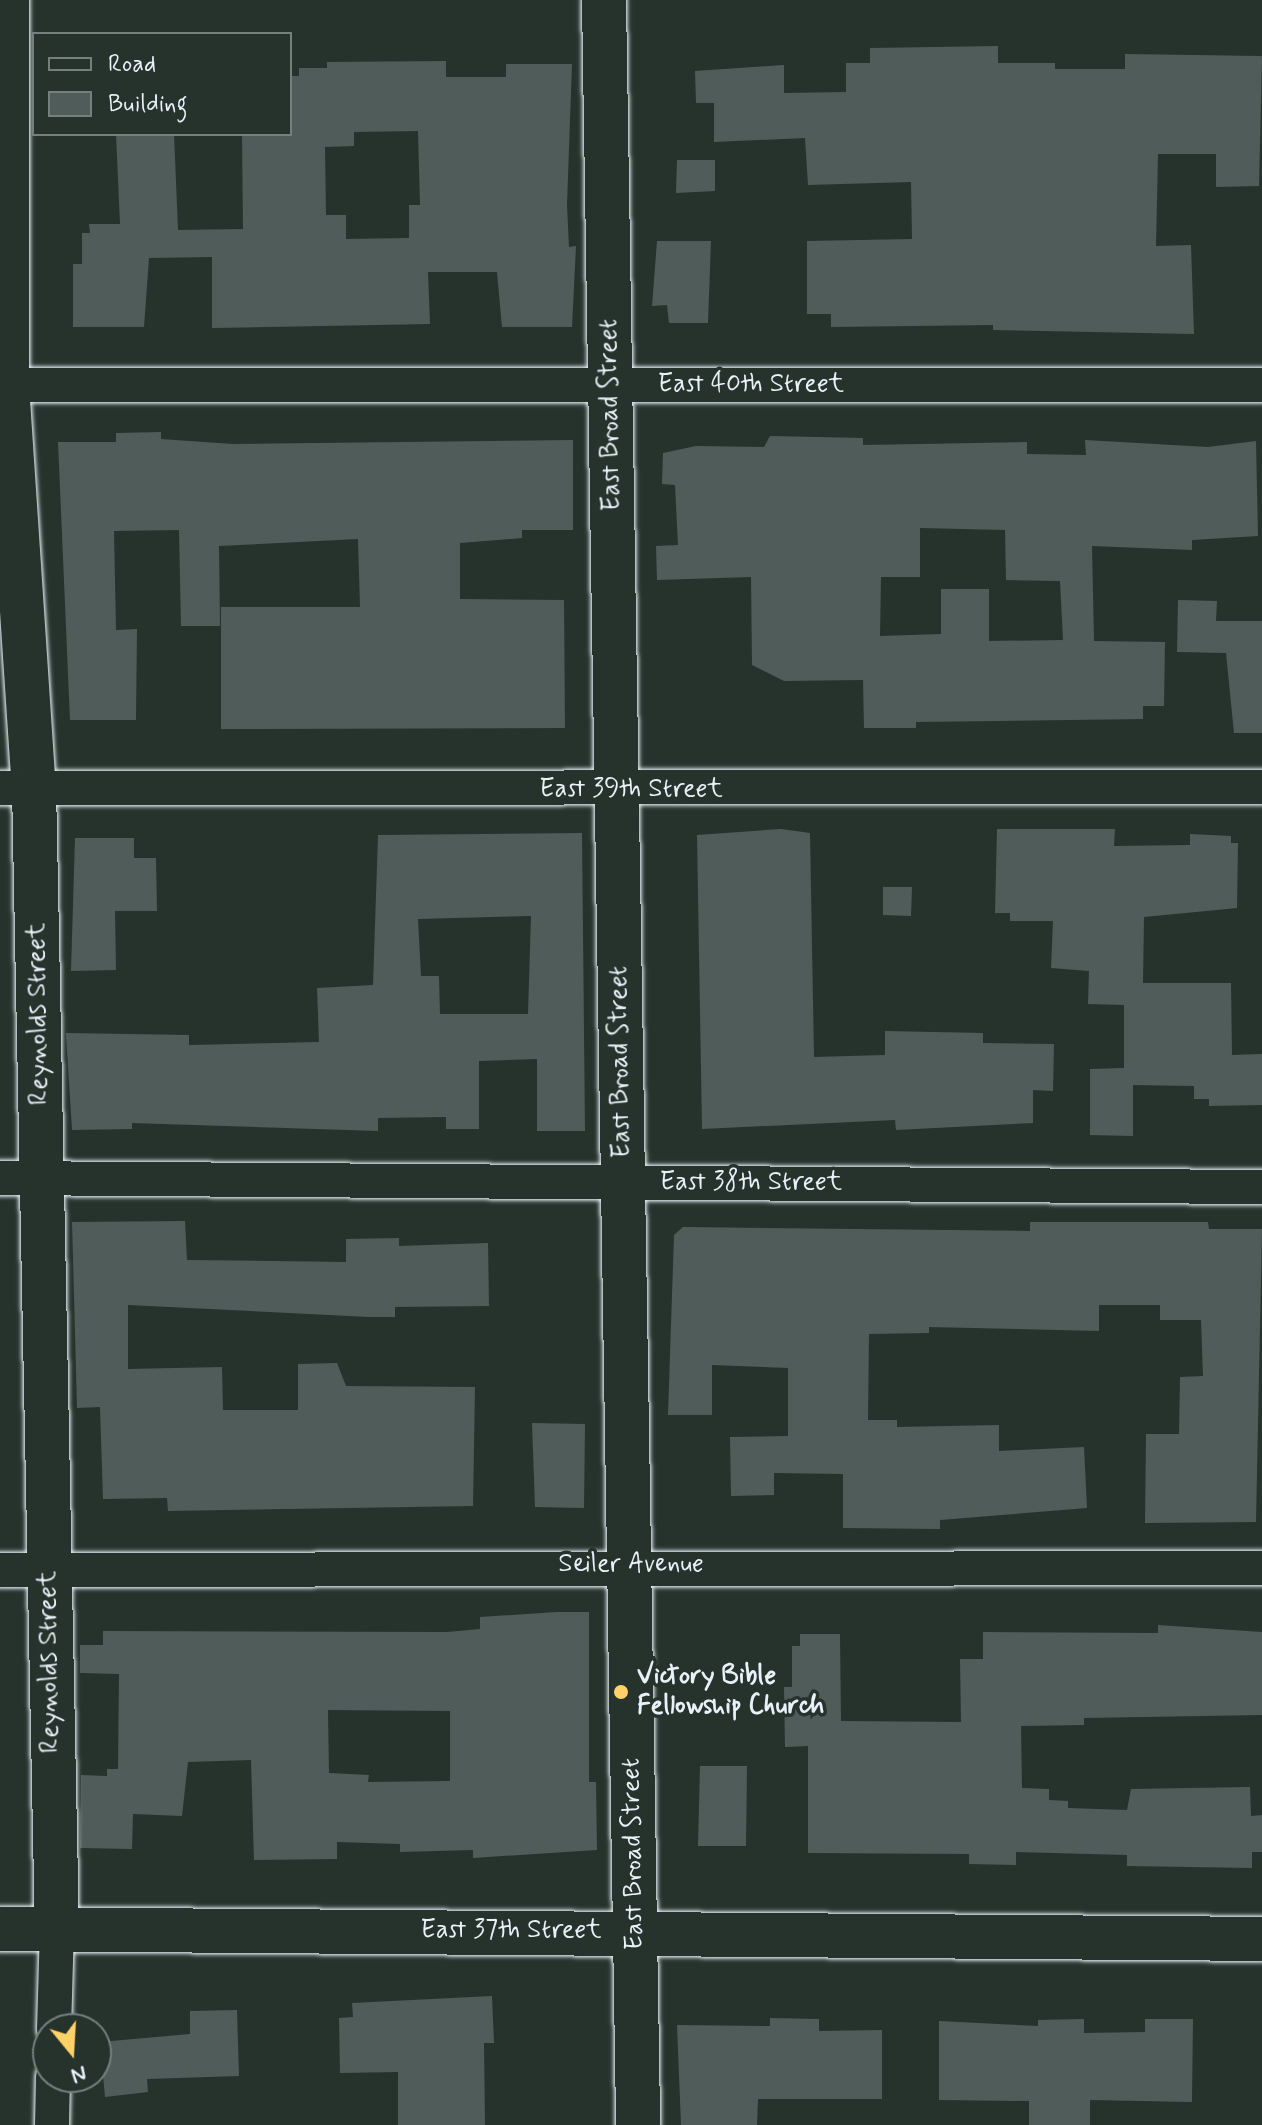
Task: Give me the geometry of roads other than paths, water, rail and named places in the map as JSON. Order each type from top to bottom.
[{"type":"main road","name":"Reynolds Street","points":[[7,0],[4,385],[17,787],[21,1178],[48,1570],[57,1930]]},
{"type":"main road","name":"East Broad Street","points":[[604,0],[638,2125]]},
{"type":"main road","name":"East 37th Street","points":[[0,1929],[636,1931],[1262,1939]]},
{"type":"street","name":"East 40th Street","points":[[4,385],[1262,385]]},
{"type":"street","name":"East 39th Street","points":[[17,787],[617,790],[1262,787]]},
{"type":"street","name":"East 38th Street","points":[[21,1178],[1262,1187]]},
{"type":"street","name":"Seiler Avenue","points":[[0,1570],[630,1564],[1262,1568]]},
{"type":"street","name":"Reynolds Street","points":[[54,2013],[57,1930]]},
{"type":"street","points":[[52,2125],[53,2093]]},
{"type":"place","name":"Victory Bible Fellowship Church","points":[[621,1692]]}]
